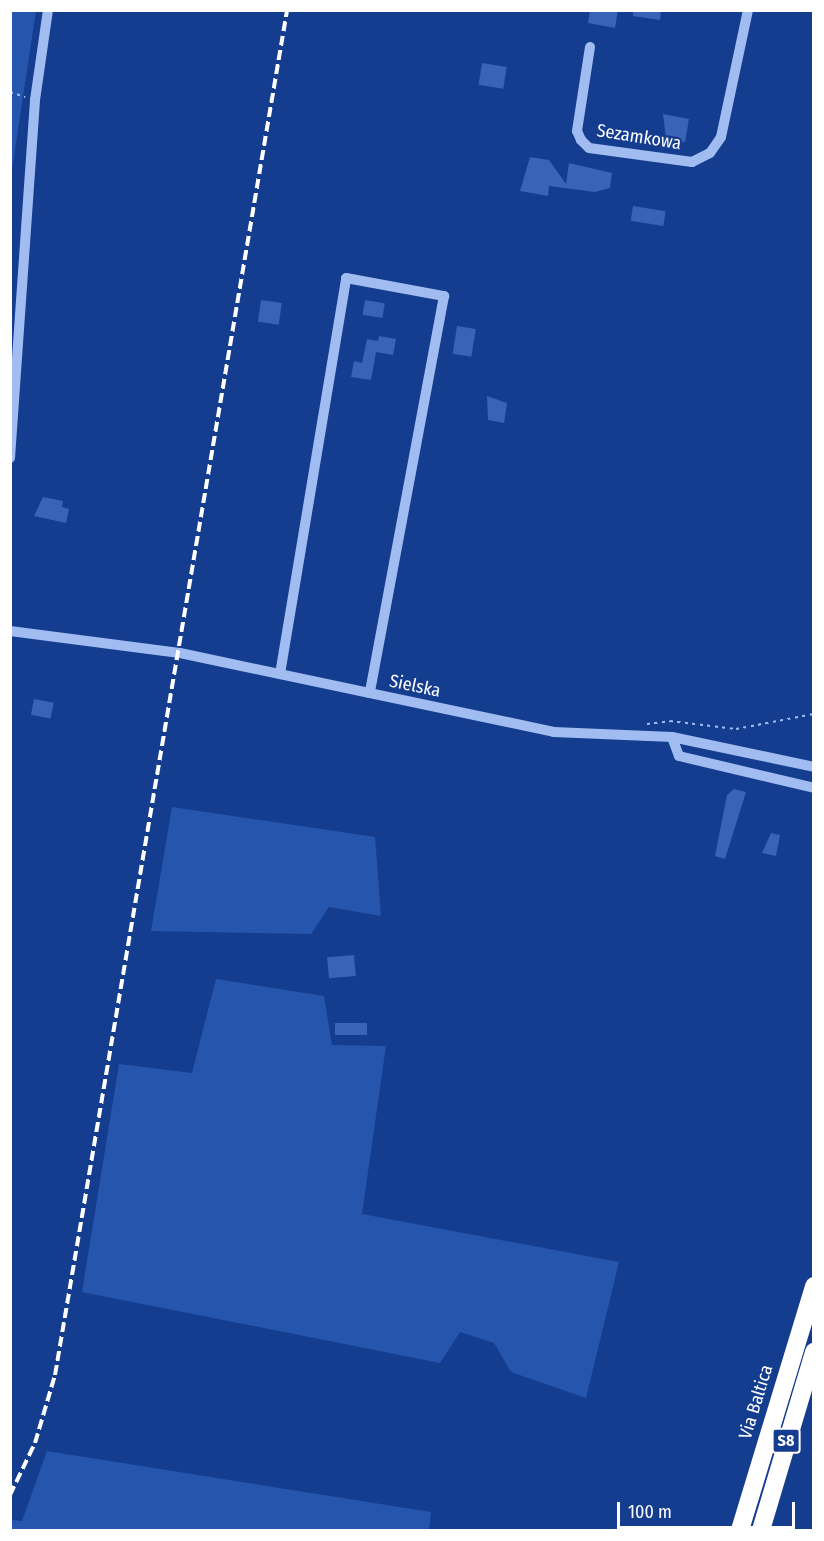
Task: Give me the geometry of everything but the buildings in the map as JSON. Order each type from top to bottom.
[{"type":"highway","name":"Via Baltica","points":[[740,1530],[813,1286]]},
{"type":"highway","name":"S8","points":[[760,1530],[813,1352]]},
{"type":"highway","points":[[728,1530],[746,1480],[760,1463]]},
{"type":"street","points":[[10,458],[35,100],[48,10]]},
{"type":"street","name":"Sezamkowa","points":[[590,47],[577,131],[581,140],[589,148],[692,162],[710,153],[721,136],[748,10]]},
{"type":"street","points":[[280,674],[346,279],[444,296],[370,693]]},
{"type":"street","name":"Sielska","points":[[10,631],[180,652],[554,732],[672,737],[813,767]]},
{"type":"street","points":[[672,737],[679,756],[813,788]]},
{"type":"path","points":[[10,93],[35,100]]},
{"type":"path","points":[[642,735],[656,721],[736,729],[813,714]]},
{"type":"shaded area","points":[[10,11],[36,11],[11,176]]},
{"type":"shaded area","points":[[172,807],[375,837],[381,916],[329,907],[311,934],[151,931]]},
{"type":"shaded area","points":[[216,979],[324,996],[332,1045],[386,1046],[362,1214],[619,1262],[586,1398],[511,1372],[494,1343],[460,1332],[440,1363],[82,1292],[119,1064],[192,1073]]},
{"type":"shaded area","points":[[47,1451],[431,1512],[429,1530],[11,1530],[11,1520],[22,1521]]},
{"type":"railway","points":[[10,1495],[35,1443],[55,1375],[287,10]]}]
